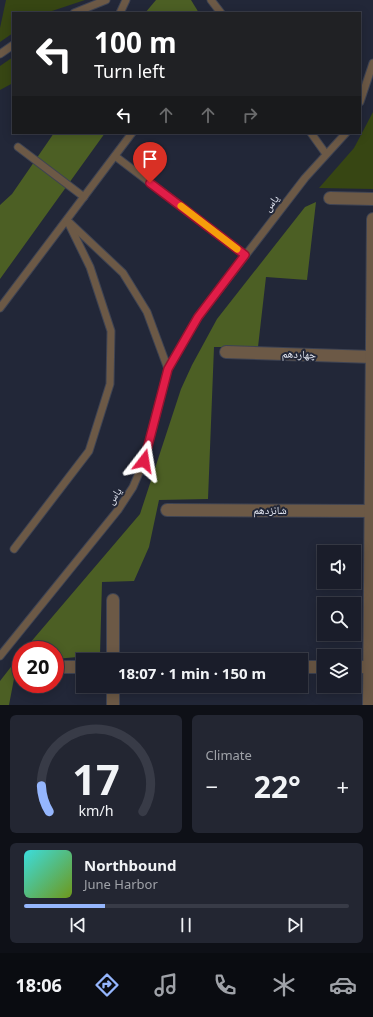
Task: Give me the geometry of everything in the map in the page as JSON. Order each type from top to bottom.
[{"type":"street","points":[[330,198],[373,199]]},
{"type":"street","points":[[369,705],[371,667],[373,219]]},
{"type":"street","name":"چهاردهم","points":[[226,352],[372,357]]},
{"type":"street","name":"شانزدهم","points":[[167,510],[372,511]]},
{"type":"street","points":[[112,653],[113,600]]},
{"type":"street","points":[[64,667],[76,667]]},
{"type":"street","points":[[112,693],[113,705]]},
{"type":"lane","points":[[76,12],[106,0]]},
{"type":"lane","points":[[120,12],[126,0]]},
{"type":"lane","points":[[211,0],[220,12]]},
{"type":"lane","points":[[0,54],[12,45]]},
{"type":"lane","points":[[361,99],[373,64]]},
{"type":"lane","points":[[0,308],[131,134]]},
{"type":"lane","points":[[312,134],[326,154]]},
{"type":"lane","name":"یاس","points":[[0,656],[118,510],[133,487],[144,461],[168,369],[198,317],[305,178],[345,134]]},
{"type":"lane","points":[[18,147],[84,197]]},
{"type":"lane","points":[[114,156],[245,255]]},
{"type":"lane","points":[[66,220],[123,273],[147,312],[168,369]]},
{"type":"lane","points":[[14,549],[89,451],[110,384],[111,331],[90,267],[66,220]]},
{"type":"green space","points":[[6,0],[85,0],[49,12],[12,12],[12,34],[0,42],[0,28]]},
{"type":"green space","points":[[156,0],[191,0],[198,12],[146,12]]},
{"type":"green space","points":[[12,58],[12,84],[0,90],[0,66]]},
{"type":"green space","points":[[373,112],[373,189],[319,188],[354,148]]},
{"type":"green space","points":[[53,134],[104,134],[0,279],[0,205],[12,194]]},
{"type":"green space","points":[[316,202],[307,280],[266,277],[258,347],[214,347],[208,499],[159,500],[149,547],[134,581],[102,582],[100,653],[76,653],[76,657],[64,658],[64,641],[32,641],[140,514],[181,389],[192,365],[217,319],[305,207]]},
{"type":"green space","points":[[12,666],[12,689],[9,705],[0,705],[0,681]]},
{"type":"slow traffic","points":[[181,206],[237,249]]},
{"type":"route","points":[[144,461],[168,369],[198,317],[245,255],[150,183]]}]
